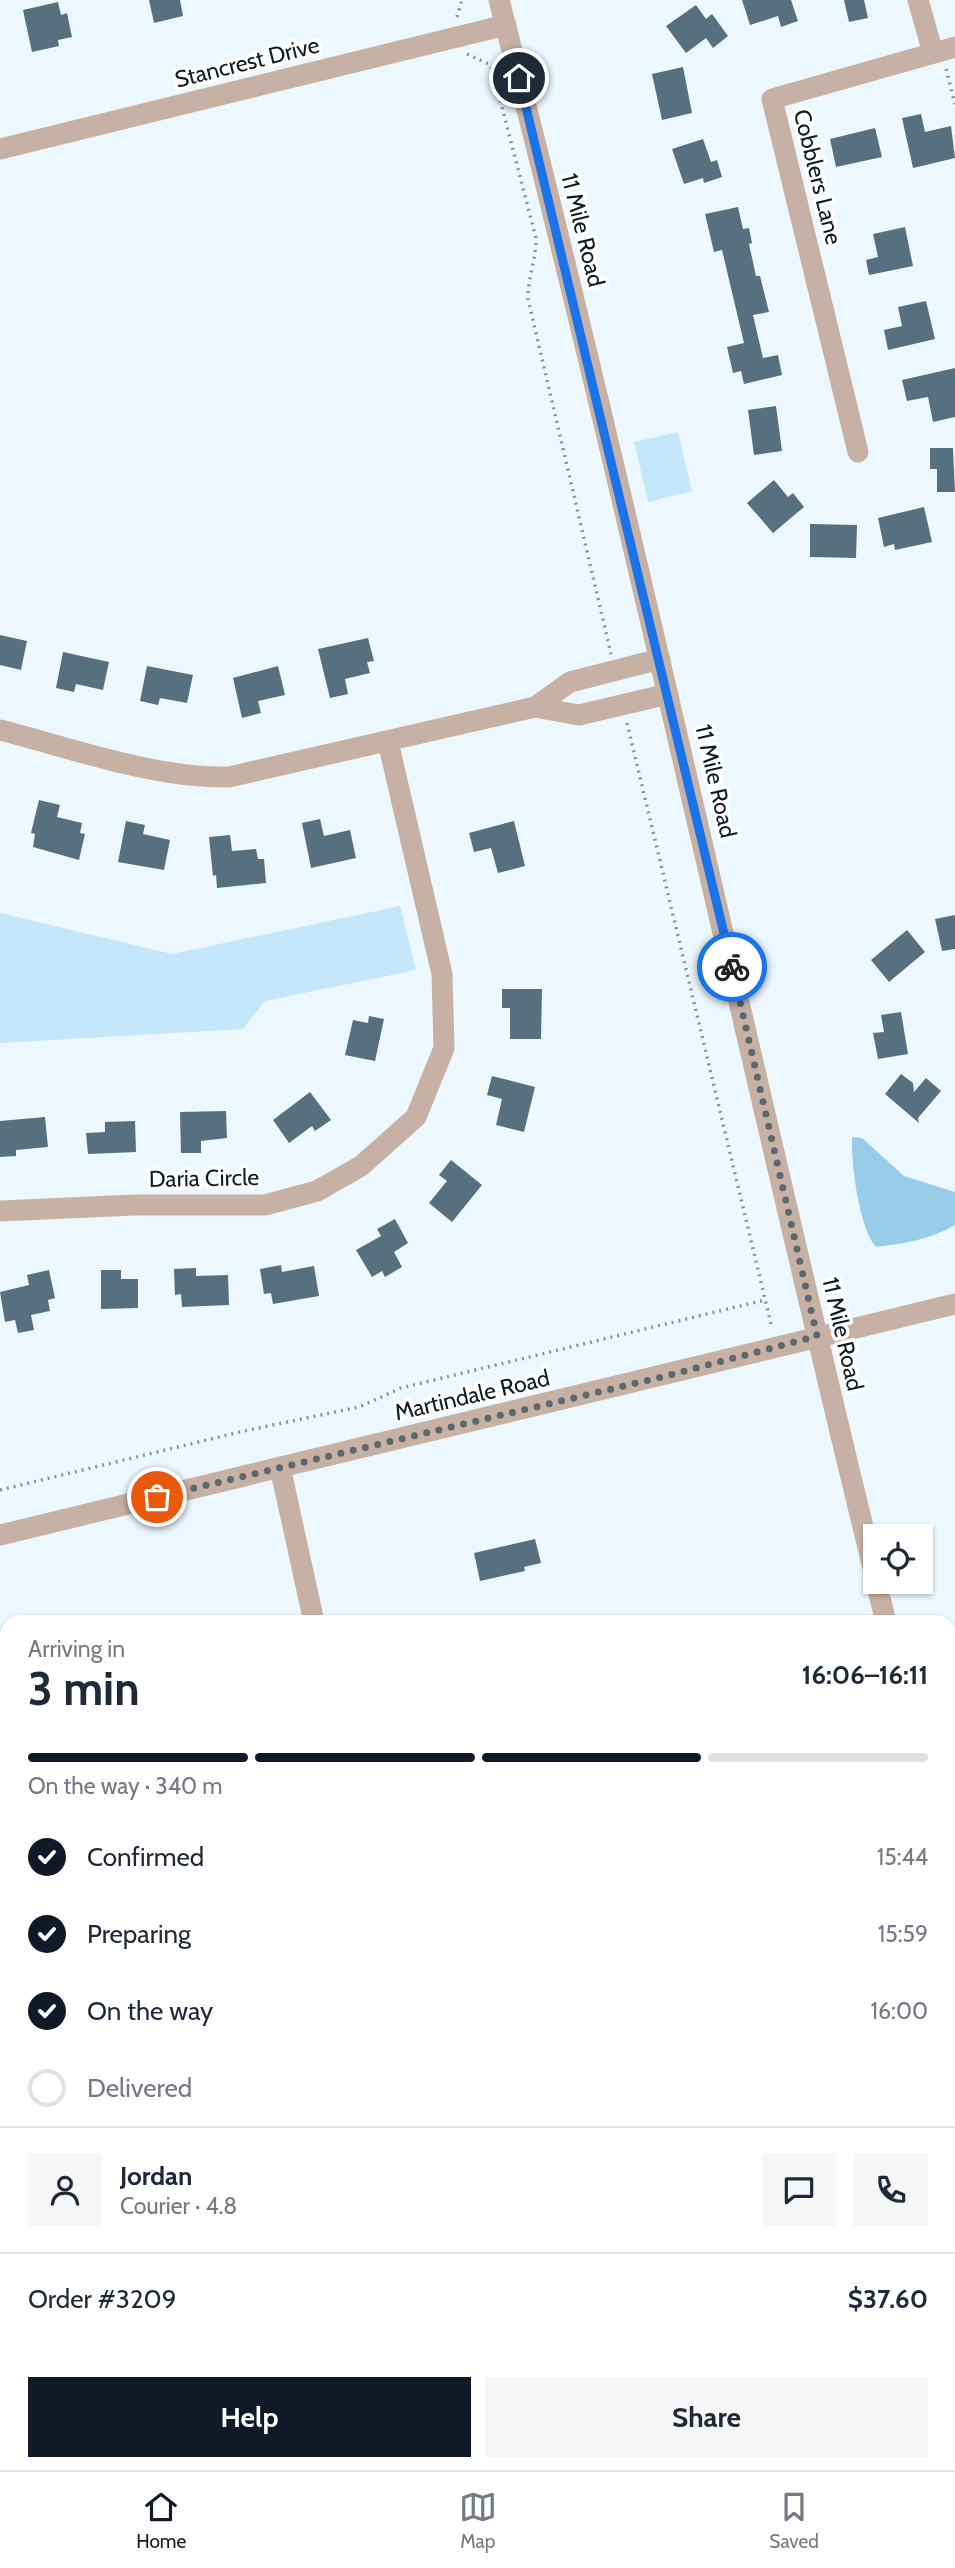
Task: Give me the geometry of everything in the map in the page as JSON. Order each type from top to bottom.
[{"type":"street","name":"11 Mile Road","points":[[499,0],[660,659],[863,1526]]},
{"type":"street","points":[[918,0],[943,50]]},
{"type":"street","name":"Stancrest Drive","points":[[0,149],[506,26]]},
{"type":"street","name":"Cobblers Lane","points":[[858,452],[772,99],[943,50]]},
{"type":"street","points":[[536,708],[570,682],[660,659]]},
{"type":"street","points":[[0,730],[142,767],[212,778],[249,775],[536,708],[579,715],[668,694]]},
{"type":"street","name":"Daria Circle","points":[[0,1211],[135,1205],[265,1205],[317,1191],[361,1166],[416,1117],[444,1048],[442,974],[388,743]]},
{"type":"street","name":"Martindale Road","points":[[0,1535],[955,1304]]},
{"type":"street","points":[[280,1467],[312,1615]]},
{"type":"street","points":[[879,1594],[884,1615]]},
{"type":"path","points":[[943,50],[955,104]]},
{"type":"path","points":[[0,1490],[244,1431],[359,1407],[401,1388],[765,1300]]},
{"type":"shaded area","points":[[678,432],[692,491],[648,502],[634,442]]},
{"type":"shaded area","points":[[400,906],[416,970],[265,1001],[243,1029],[0,1043],[0,913],[172,954]]},
{"type":"shaded area","points":[[852,1137],[862,1138],[904,1176],[955,1192],[955,1225],[927,1237],[876,1247],[861,1211]]},
{"type":"building","points":[[149,0],[180,0],[183,16],[154,23]]},
{"type":"building","points":[[742,0],[791,0],[798,21],[781,27],[778,16],[750,25]]},
{"type":"building","points":[[844,0],[864,0],[868,18],[849,22]]},
{"type":"building","points":[[58,2],[61,15],[67,13],[72,37],[58,40],[59,46],[32,52],[23,10]]},
{"type":"building","points":[[696,5],[706,19],[712,14],[728,36],[713,48],[706,38],[686,53],[666,26]]},
{"type":"building","points":[[683,67],[692,113],[662,120],[652,74]]},
{"type":"building","points":[[921,114],[925,132],[951,126],[955,158],[913,168],[902,118]]},
{"type":"building","points":[[875,128],[882,157],[836,167],[830,139]]},
{"type":"building","points":[[703,139],[711,162],[717,160],[722,177],[704,183],[703,178],[684,184],[672,149]]},
{"type":"building","points":[[738,207],[743,229],[749,228],[752,243],[749,244],[756,276],[760,276],[769,312],[753,315],[763,358],[778,355],[782,375],[744,384],[741,371],[733,373],[727,347],[744,343],[722,250],[714,252],[705,214]]},
{"type":"building","points":[[905,227],[913,266],[869,275],[866,260],[878,257],[873,234]]},
{"type":"building","points":[[926,301],[935,339],[888,350],[884,330],[902,326],[898,307]]},
{"type":"building","points":[[955,368],[955,417],[933,422],[928,397],[907,401],[902,380]]},
{"type":"building","points":[[776,406],[782,451],[754,455],[748,410]]},
{"type":"building","points":[[930,448],[953,448],[955,492],[937,492],[937,469],[930,469]]},
{"type":"building","points":[[774,480],[788,497],[793,493],[804,507],[773,533],[747,503]]},
{"type":"building","points":[[924,507],[932,542],[895,550],[894,544],[884,547],[878,518]]},
{"type":"building","points":[[810,524],[857,525],[856,558],[810,557]]},
{"type":"building","points":[[0,635],[27,641],[21,670],[0,665]]},
{"type":"building","points":[[368,638],[374,661],[367,662],[370,673],[345,679],[348,694],[330,698],[318,649]]},
{"type":"building","points":[[63,652],[109,662],[103,690],[76,684],[74,692],[56,688]]},
{"type":"building","points":[[147,666],[193,675],[187,703],[160,698],[158,705],[140,701]]},
{"type":"building","points":[[278,666],[285,695],[258,701],[261,713],[242,718],[233,678]]},
{"type":"building","points":[[39,800],[60,805],[57,817],[82,823],[80,833],[85,834],[79,860],[33,847],[35,834],[31,833]]},
{"type":"building","points":[[320,819],[324,836],[350,830],[356,858],[311,868],[302,823]]},
{"type":"building","points":[[126,821],[145,825],[143,834],[170,840],[164,870],[118,862]]},
{"type":"building","points":[[514,821],[525,866],[498,873],[491,848],[474,852],[469,833]]},
{"type":"building","points":[[230,835],[232,851],[256,849],[258,859],[264,859],[266,883],[217,888],[209,837]]},
{"type":"building","points":[[955,915],[955,949],[942,951],[935,919]]},
{"type":"building","points":[[907,930],[925,952],[889,982],[871,960]]},
{"type":"building","points":[[502,989],[542,989],[541,1039],[510,1039],[510,1008],[502,1008]]},
{"type":"building","points":[[901,1012],[908,1054],[878,1059],[873,1033],[884,1032],[881,1015]]},
{"type":"building","points":[[369,1016],[384,1019],[375,1061],[345,1055],[353,1020],[368,1023]]},
{"type":"building","points":[[901,1074],[913,1083],[914,1092],[926,1078],[941,1091],[918,1118],[919,1123],[885,1094]]},
{"type":"building","points":[[492,1076],[535,1087],[524,1132],[496,1125],[502,1099],[487,1095]]},
{"type":"building","points":[[310,1092],[331,1120],[315,1131],[312,1126],[289,1143],[273,1120]]},
{"type":"building","points":[[226,1111],[227,1138],[201,1141],[201,1153],[181,1153],[180,1112]]},
{"type":"building","points":[[45,1117],[48,1147],[16,1150],[16,1156],[0,1157],[0,1121]]},
{"type":"building","points":[[135,1121],[136,1152],[88,1154],[86,1133],[105,1132],[105,1122]]},
{"type":"building","points":[[451,1160],[482,1185],[452,1222],[429,1203],[447,1181],[439,1175]]},
{"type":"building","points":[[395,1219],[408,1243],[394,1252],[402,1267],[385,1277],[382,1271],[372,1277],[356,1250],[381,1236],[377,1229]]},
{"type":"building","points":[[281,1265],[282,1272],[314,1266],[319,1296],[273,1304],[271,1293],[264,1294],[260,1269]]},
{"type":"building","points":[[196,1268],[196,1276],[228,1275],[229,1305],[182,1307],[181,1294],[175,1295],[174,1269]]},
{"type":"building","points":[[49,1270],[55,1298],[48,1300],[50,1311],[31,1315],[34,1330],[18,1333],[15,1320],[5,1322],[0,1292],[29,1285],[27,1275]]},
{"type":"building","points":[[101,1270],[121,1270],[121,1279],[138,1279],[138,1308],[101,1309]]},
{"type":"building","points":[[535,1539],[541,1563],[524,1567],[525,1571],[480,1581],[474,1553]]},
{"type":"way so far","points":[[157,1497],[670,1375],[817,1336],[732,967]]},
{"type":"route","points":[[519,78],[732,967]]}]
